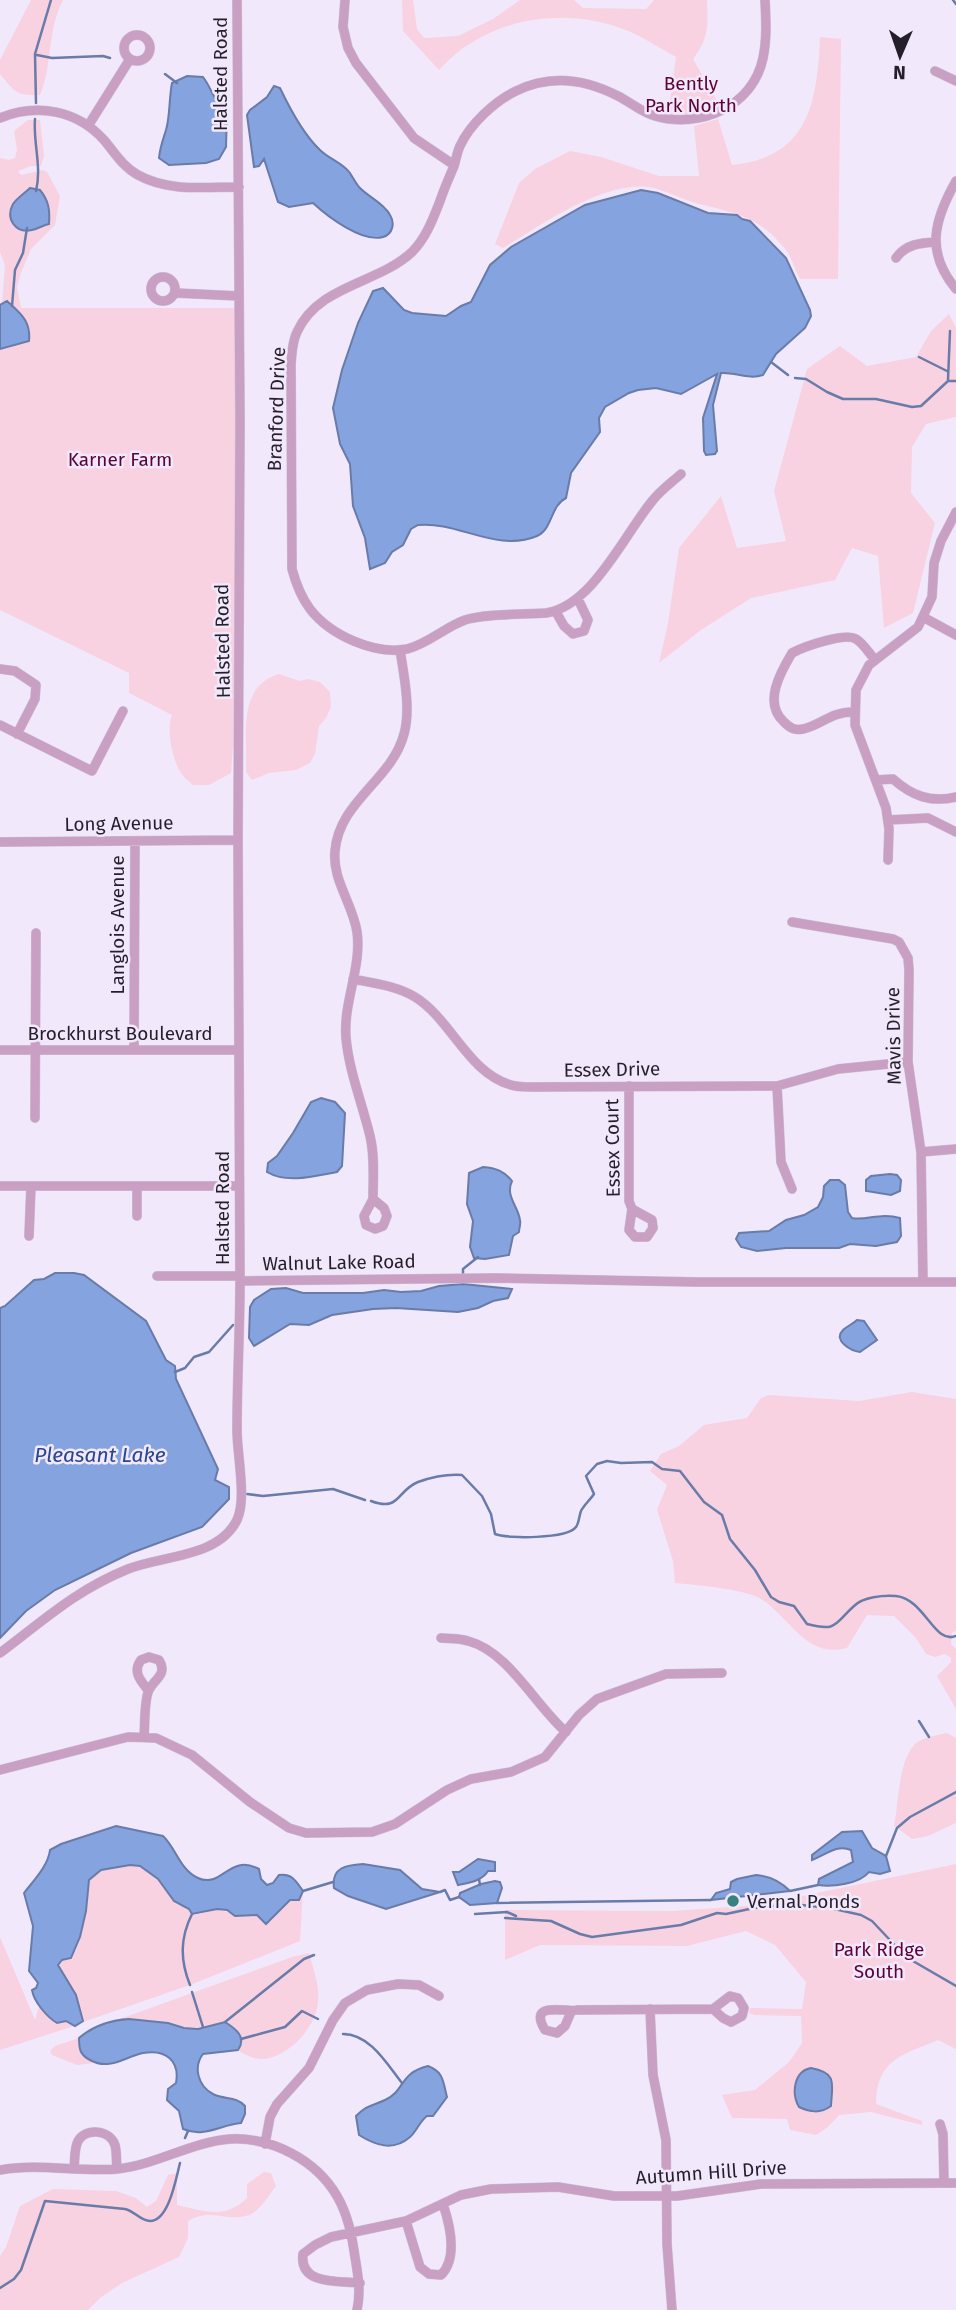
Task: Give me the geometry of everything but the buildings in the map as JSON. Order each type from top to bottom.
[{"type":"street","name":"Halsted Road","points":[[237,0],[240,1278]]},
{"type":"street","points":[[345,0],[343,27],[348,48],[356,63],[414,138],[454,165]]},
{"type":"street","name":"Branford Drive","points":[[400,650],[372,647],[348,638],[312,611],[296,584],[292,569],[291,535],[292,354],[296,333],[330,296],[393,266],[412,251],[424,237],[434,217],[460,146],[477,121],[503,98],[516,90],[545,81],[581,81],[619,96],[652,116],[670,120],[693,120],[726,109],[743,96],[763,61],[766,34],[765,0]]},
{"type":"street","points":[[88,125],[130,59]]},
{"type":"street","points":[[935,71],[956,80]]},
{"type":"street","points":[[0,118],[38,109],[65,114],[88,125],[130,171],[153,182],[182,188],[239,187]]},
{"type":"street","points":[[956,181],[939,214],[936,228],[937,256],[947,279],[956,289]]},
{"type":"street","points":[[896,258],[913,245],[936,242]]},
{"type":"street","points":[[176,293],[239,296]]},
{"type":"street","points":[[373,1199],[371,1138],[348,1053],[346,1036],[358,945],[356,930],[335,868],[335,842],[347,813],[389,763],[404,734],[406,708],[400,650],[420,644],[465,620],[556,612],[578,599],[654,499],[681,474]]},
{"type":"street","points":[[887,863],[888,820],[884,801],[855,726],[856,690],[869,665],[918,627],[932,597],[934,562],[956,512]]},
{"type":"street","points":[[556,612],[573,634],[584,631],[588,620],[578,599]]},
{"type":"street","points":[[923,618],[956,635]]},
{"type":"street","points":[[854,712],[841,712],[805,729],[796,730],[789,727],[776,711],[775,687],[792,653],[838,637],[856,639],[875,660]]},
{"type":"street","points":[[0,669],[15,671],[36,685],[35,699],[17,734]]},
{"type":"street","points":[[90,783],[92,771],[123,711]]},
{"type":"street","points":[[0,725],[92,771]]},
{"type":"street","points":[[876,780],[893,779],[907,792],[923,798],[936,800],[956,797]]},
{"type":"street","points":[[888,820],[928,818],[956,832]]},
{"type":"street","name":"Long Avenue","points":[[0,842],[238,840]]},
{"type":"street","name":"Langlois Avenue","points":[[134,1050],[135,841]]},
{"type":"street","name":"Mavis Drive","points":[[792,922],[884,936],[899,942],[908,958],[908,1062],[921,1152],[923,1282]]},
{"type":"street","points":[[35,1118],[36,933]]},
{"type":"street","name":"Essex Drive","points":[[353,979],[378,983],[415,996],[449,1028],[479,1064],[495,1078],[510,1085],[777,1086],[838,1069],[908,1062]]},
{"type":"street","name":"Brockhurst Boulevard","points":[[0,1050],[239,1050]]},
{"type":"street","name":"Essex Court","points":[[629,1086],[629,1201],[632,1209]]},
{"type":"street","points":[[777,1086],[781,1162],[792,1189]]},
{"type":"street","points":[[921,1152],[956,1149]]},
{"type":"street","points":[[0,1185],[239,1186]]},
{"type":"street","points":[[29,1236],[31,1186]]},
{"type":"street","points":[[137,1186],[137,1216]]},
{"type":"street","points":[[157,1276],[240,1278]]},
{"type":"street","name":"Walnut Lake Road","points":[[0,1653],[70,1598],[131,1567],[198,1550],[219,1540],[233,1527],[240,1511],[241,1498],[237,1429],[240,1278],[956,1282]]},
{"type":"street","points":[[441,1638],[467,1640],[496,1654],[552,1720],[566,1732]]},
{"type":"street","points":[[0,1770],[102,1742],[128,1737],[156,1738],[192,1755],[250,1802],[289,1828],[306,1833],[372,1832],[395,1824],[447,1790],[471,1779],[511,1772],[545,1757],[579,1715],[597,1699],[666,1674],[722,1673]]},
{"type":"street","points":[[144,1737],[148,1690]]},
{"type":"street","points":[[265,2144],[270,2117],[277,2104],[310,2068],[333,2020],[345,2003],[367,1990],[398,1984],[419,1985],[439,1996]]},
{"type":"street","points":[[650,2009],[653,2075],[666,2140],[667,2244],[672,2310]]},
{"type":"street","points":[[570,2012],[713,2009]]},
{"type":"street","points":[[940,2124],[943,2134],[944,2183]]},
{"type":"street","points":[[74,2169],[75,2149],[79,2139],[84,2134],[99,2132],[109,2136],[115,2145],[117,2169]]},
{"type":"street","points":[[0,2170],[22,2166],[117,2169],[207,2143],[230,2140],[250,2140],[280,2147],[322,2175],[337,2196],[351,2232],[359,2283],[357,2310]]},
{"type":"street","name":"Autumn Hill Drive","points":[[359,2283],[313,2277],[306,2272],[302,2262],[303,2254],[331,2237],[406,2221],[476,2192],[516,2187],[558,2187],[614,2196],[667,2196],[697,2195],[761,2184],[956,2183]]},
{"type":"street","points":[[406,2221],[420,2267],[429,2274],[441,2275],[449,2267],[450,2255],[450,2234],[443,2204]]},
{"type":"green space","points":[[31,0],[63,0],[54,23],[47,71],[40,95],[17,92],[0,74],[0,60]]},
{"type":"green space","name":"Bently Park North","points":[[402,0],[413,0],[417,29],[424,38],[458,36],[493,19],[520,0],[574,0],[583,8],[646,9],[654,0],[707,0],[706,31],[702,45],[693,59],[720,106],[706,113],[668,115],[676,57],[630,32],[584,19],[544,19],[504,27],[464,47],[439,70],[403,31]]},
{"type":"green space","points":[[820,37],[841,39],[838,279],[800,279],[786,250],[777,239],[747,218],[654,188],[636,186],[616,189],[576,205],[503,248],[495,244],[519,183],[535,169],[570,151],[601,157],[659,176],[699,176],[694,126],[718,119],[732,165],[758,160],[778,151],[793,138],[804,123],[811,104],[816,84]]},
{"type":"green space","name":"Karner Farm","points":[[28,120],[40,120],[44,156],[41,166],[31,166],[18,171],[21,175],[43,170],[47,172],[60,196],[55,225],[31,249],[21,273],[17,287],[21,308],[240,308],[240,749],[233,746],[231,773],[209,785],[193,785],[182,775],[171,744],[172,715],[129,693],[129,673],[0,610],[0,308],[7,301],[2,304],[5,265],[0,252],[0,158],[15,158],[17,150],[14,131]]},
{"type":"green space","points":[[949,314],[956,328],[956,417],[926,424],[912,447],[911,493],[935,523],[913,613],[884,628],[878,556],[852,548],[835,580],[751,598],[701,630],[659,663],[679,548],[721,496],[737,548],[786,541],[774,491],[807,369],[840,346],[867,366],[916,357],[931,331]]},
{"type":"green space","points":[[279,674],[300,681],[308,679],[320,682],[330,692],[331,707],[319,726],[315,754],[310,763],[296,770],[269,773],[252,780],[246,772],[246,729],[250,701],[265,680]]},
{"type":"green space","points":[[912,1392],[956,1399],[956,1631],[952,1633],[951,1644],[956,1649],[956,1709],[937,1676],[951,1662],[951,1658],[945,1654],[935,1657],[926,1654],[916,1638],[894,1616],[867,1615],[847,1648],[833,1650],[820,1648],[810,1642],[772,1607],[754,1596],[720,1588],[675,1583],[673,1561],[657,1510],[667,1485],[650,1471],[661,1454],[679,1446],[704,1425],[747,1418],[761,1398],[769,1395],[859,1401]]},
{"type":"green space","points":[[947,1733],[956,1738],[956,1823],[928,1836],[912,1839],[894,1826],[903,1767],[912,1747],[919,1741]]},
{"type":"green space","name":"Park Ridge South","points":[[956,1864],[956,2049],[938,2040],[903,2055],[886,2068],[877,2089],[876,2104],[922,2121],[922,2125],[871,2112],[839,2115],[816,2135],[790,2130],[787,2119],[732,2118],[722,2095],[755,2090],[789,2062],[802,2043],[801,2016],[749,2013],[750,2008],[802,2009],[806,1982],[775,1945],[746,1931],[687,1946],[540,1945],[505,1960],[505,1910],[672,1911],[759,1905]]},
{"type":"green space","points":[[130,1865],[144,1868],[174,1900],[195,1915],[217,1909],[239,1916],[257,1915],[264,1923],[270,1922],[290,1900],[299,1900],[303,1891],[300,1941],[190,1985],[83,2022],[78,1999],[58,1964],[70,1958],[77,1948],[83,1929],[90,1878],[101,1870]]},
{"type":"green space","points":[[0,1937],[35,2020],[39,2006],[57,2022],[66,2021],[74,2026],[0,2050]]},
{"type":"green space","points":[[309,1953],[318,1990],[316,2012],[300,2039],[274,2057],[261,2059],[247,2055],[238,2050],[241,2045],[212,2025],[189,2027],[117,2020],[292,1957]]},
{"type":"green space","points":[[79,2038],[82,2053],[95,2063],[77,2065],[52,2055],[50,2051],[55,2046]]},
{"type":"green space","points":[[264,2172],[271,2173],[276,2186],[257,2210],[241,2217],[205,2215],[188,2221],[188,2238],[179,2257],[122,2283],[88,2310],[0,2310],[0,2256],[6,2247],[20,2206],[53,2189],[116,2191],[136,2198],[147,2207],[156,2201],[168,2175],[177,2173],[177,2205],[205,2211],[222,2211],[239,2205],[247,2198],[247,2184]]},
{"type":"water","points":[[187,76],[203,77],[215,99],[227,110],[226,147],[219,159],[206,163],[169,165],[159,158],[167,125],[172,83]]},
{"type":"water","points":[[274,86],[280,88],[297,121],[314,144],[347,170],[359,187],[387,211],[393,225],[386,236],[375,238],[355,232],[313,203],[289,207],[278,202],[264,159],[259,166],[254,167],[247,115],[267,97]]},
{"type":"water","points":[[30,188],[40,190],[45,198],[49,210],[49,224],[26,231],[13,224],[10,215],[13,204]]},
{"type":"water","points":[[641,190],[658,193],[708,213],[737,215],[750,221],[786,258],[810,310],[811,316],[805,328],[776,354],[763,375],[752,377],[721,373],[713,405],[717,451],[715,454],[706,455],[704,451],[703,418],[717,374],[681,394],[656,388],[629,393],[605,407],[599,418],[600,432],[571,473],[566,498],[557,506],[542,533],[522,540],[507,541],[448,527],[418,525],[411,529],[403,545],[392,552],[385,563],[370,569],[365,538],[353,506],[350,464],[340,444],[333,408],[358,323],[373,291],[383,288],[404,310],[412,313],[446,316],[471,302],[490,265],[511,247],[585,205]]},
{"type":"water","points":[[7,301],[27,323],[29,341],[0,349],[0,305]]},
{"type":"water","points":[[321,1098],[335,1102],[345,1113],[342,1166],[337,1172],[301,1178],[283,1178],[267,1172],[268,1163],[277,1156],[311,1102]]},
{"type":"water","points":[[483,1167],[499,1171],[512,1181],[510,1191],[520,1222],[519,1232],[513,1236],[509,1255],[485,1259],[474,1258],[470,1247],[473,1221],[467,1204],[469,1173]]},
{"type":"water","points":[[897,1175],[901,1180],[900,1191],[891,1195],[866,1191],[866,1180],[871,1176]]},
{"type":"water","points":[[830,1180],[839,1180],[845,1185],[848,1212],[852,1218],[900,1218],[901,1236],[897,1242],[876,1246],[850,1244],[839,1248],[757,1251],[741,1247],[736,1239],[739,1233],[769,1231],[786,1220],[804,1215],[818,1207],[824,1186]]},
{"type":"water","name":"Pleasant Lake","points":[[55,1273],[84,1275],[146,1321],[166,1360],[175,1366],[176,1379],[218,1469],[215,1480],[229,1487],[229,1499],[202,1527],[131,1553],[55,1590],[26,1611],[0,1638],[0,1308],[34,1280],[44,1279]]},
{"type":"water","points":[[463,1284],[512,1289],[508,1298],[458,1312],[373,1309],[332,1315],[309,1325],[290,1324],[254,1346],[249,1338],[250,1307],[254,1300],[271,1289],[286,1288],[303,1293],[363,1293],[384,1290],[421,1291]]},
{"type":"water","points":[[857,1320],[864,1321],[877,1340],[860,1352],[848,1348],[840,1338],[843,1330]]},
{"type":"water","points":[[116,1826],[163,1836],[187,1870],[198,1878],[213,1879],[240,1865],[249,1865],[259,1869],[261,1879],[267,1885],[273,1883],[279,1875],[287,1875],[293,1878],[303,1891],[299,1900],[290,1900],[266,1924],[257,1915],[235,1916],[227,1910],[217,1909],[192,1914],[189,1909],[174,1901],[158,1879],[140,1866],[101,1870],[89,1880],[80,1937],[71,1958],[62,1960],[58,1965],[76,1995],[83,2021],[75,2026],[66,2021],[57,2023],[41,2009],[32,1990],[38,1983],[29,1971],[33,1926],[24,1893],[44,1867],[50,1850]]},
{"type":"water","points":[[862,1831],[872,1848],[886,1856],[890,1871],[880,1874],[869,1872],[845,1884],[818,1885],[819,1879],[853,1862],[851,1850],[836,1849],[812,1860],[812,1855],[842,1832]]},
{"type":"water","points":[[478,1859],[495,1862],[495,1871],[488,1871],[479,1879],[458,1885],[453,1872],[459,1872]]},
{"type":"water","points":[[363,1864],[400,1870],[422,1889],[440,1892],[386,1909],[348,1896],[334,1888],[335,1876],[341,1868]]},
{"type":"water","points":[[756,1875],[775,1880],[790,1891],[711,1900],[716,1893],[730,1889],[731,1882]]},
{"type":"water","points":[[495,1881],[500,1882],[502,1888],[497,1903],[470,1905],[459,1897],[460,1893]]},
{"type":"water","points":[[129,2019],[198,2029],[225,2022],[236,2031],[241,2037],[238,2050],[203,2054],[198,2070],[208,2091],[245,2106],[241,2123],[205,2132],[183,2129],[179,2111],[167,2100],[168,2089],[176,2083],[177,2075],[170,2058],[165,2055],[143,2053],[104,2064],[90,2060],[82,2054],[79,2038],[84,2034],[103,2024]]},
{"type":"water","points":[[428,2066],[440,2074],[447,2097],[433,2116],[427,2116],[404,2142],[391,2146],[371,2142],[359,2135],[356,2116],[392,2096],[407,2077]]},
{"type":"water","points":[[811,2068],[826,2073],[832,2081],[831,2106],[823,2110],[799,2107],[795,2095],[798,2078],[801,2073]]},
{"type":"waterway","points":[[36,103],[35,54],[51,0]]},
{"type":"waterway","points":[[953,0],[956,4]]},
{"type":"waterway","points":[[37,55],[52,58],[110,58]]},
{"type":"waterway","points":[[165,74],[177,83]]},
{"type":"waterway","points":[[35,119],[38,173],[36,191]]},
{"type":"waterway","points":[[12,306],[15,270],[23,253],[27,228]]},
{"type":"waterway","points":[[948,380],[950,331]]},
{"type":"waterway","points":[[919,357],[947,371]]},
{"type":"waterway","points":[[771,362],[788,375]]},
{"type":"waterway","points":[[795,378],[806,379],[843,399],[876,399],[912,407],[921,406],[948,381],[956,381]]},
{"type":"waterway","points":[[463,1284],[463,1269],[478,1257]]},
{"type":"waterway","points":[[175,1372],[185,1368],[194,1357],[209,1352],[233,1325]]},
{"type":"waterway","points":[[371,1501],[387,1504],[418,1482],[440,1476],[462,1475],[482,1496],[491,1514],[495,1534],[550,1536],[570,1531],[578,1524],[581,1511],[594,1494],[586,1476],[597,1464],[607,1461],[652,1462],[662,1469],[680,1471],[704,1502],[722,1515],[730,1539],[755,1570],[771,1597],[794,1606],[807,1624],[830,1627],[863,1601],[879,1596],[896,1596],[915,1605],[941,1634],[956,1636]]},
{"type":"waterway","points":[[247,1494],[263,1496],[333,1489],[365,1500]]},
{"type":"waterway","points":[[919,1721],[929,1737]]},
{"type":"waterway","points":[[886,1856],[897,1828],[910,1817],[956,1792]]},
{"type":"waterway","points":[[479,1879],[480,1885]]},
{"type":"waterway","points":[[303,1891],[333,1882]]},
{"type":"waterway","points":[[790,1891],[818,1885]]},
{"type":"waterway","points":[[440,1892],[445,1890],[450,1900],[459,1897]]},
{"type":"waterway","points":[[497,1903],[711,1900]]},
{"type":"waterway","points":[[505,1918],[551,1921],[592,1937],[681,1925],[717,1913],[726,1914],[754,1908],[792,1904],[830,1908],[861,1915],[872,1921],[906,1957],[956,1986]]},
{"type":"waterway","points":[[475,1914],[507,1912],[516,1916]]},
{"type":"waterway","points":[[190,1985],[184,1967],[183,1949],[185,1932],[192,1914]]},
{"type":"waterway","points":[[225,2022],[304,1959],[314,1955]]},
{"type":"waterway","points":[[192,1992],[203,2027]]},
{"type":"waterway","points":[[241,2039],[285,2027],[302,2011],[318,2019]]},
{"type":"waterway","points":[[343,2034],[353,2035],[370,2044],[402,2083]]},
{"type":"waterway","points":[[185,2138],[188,2131]]},
{"type":"waterway","points":[[0,2288],[14,2279],[21,2270],[45,2201],[125,2209],[150,2221],[157,2219],[167,2207],[180,2163]]},
{"type":"place","name":"Vernal Ponds","points":[[733,1901]]}]
